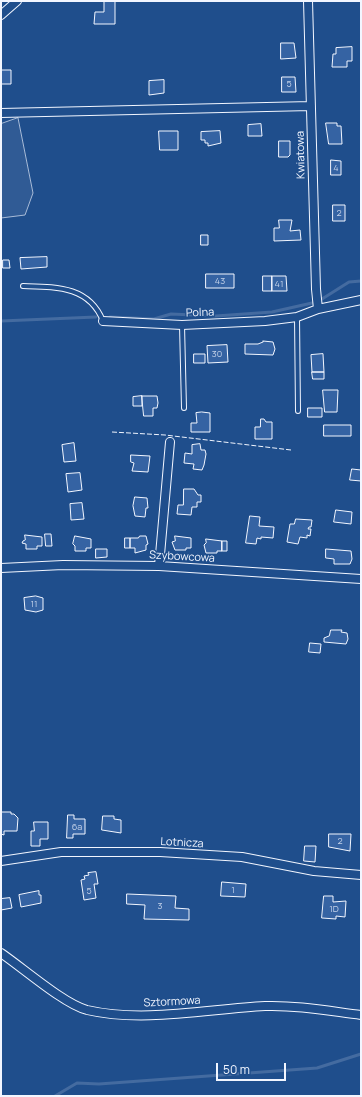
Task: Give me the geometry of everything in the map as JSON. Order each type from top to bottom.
[{"type":"street","points":[[1,15],[17,1]]},
{"type":"street","name":"Kwiatowa","points":[[308,1],[316,290],[318,309]]},
{"type":"street","points":[[1,113],[311,106]]},
{"type":"street","name":"Polna","points":[[103,321],[182,325],[265,321],[297,317],[318,309],[361,300]]},
{"type":"street","points":[[159,566],[170,442]]},
{"type":"street","name":"Szybowcowa","points":[[1,568],[63,565],[159,566],[361,579]]},
{"type":"street","name":"Lotnicza","points":[[1,860],[61,852],[160,852],[242,857],[314,871],[361,875]]},
{"type":"street","name":"Sztormowa","points":[[1,953],[65,999],[86,1010],[115,1014],[160,1015],[266,1006],[303,1008],[361,1015]]},
{"type":"lane","points":[[23,286],[68,289],[87,299],[98,308],[103,321]]},
{"type":"lane","points":[[297,317],[298,410]]},
{"type":"lane","points":[[182,325],[184,408]]},
{"type":"shaded area","points":[[18,118],[33,193],[25,215],[1,218],[1,124]]},
{"type":"building","points":[[95,1],[115,1],[115,24],[94,24],[95,12],[104,12],[104,2]]},
{"type":"building","points":[[281,43],[294,43],[296,58],[281,59]]},
{"type":"building","points":[[352,47],[352,61],[347,61],[347,67],[332,67],[333,54],[336,54],[336,48]]},
{"type":"building","points":[[1,70],[11,70],[11,84],[1,84]]},
{"type":"building","points":[[282,77],[295,77],[296,92],[282,92]]},
{"type":"building","points":[[164,80],[164,93],[149,95],[149,81]]},
{"type":"building","points":[[326,123],[337,123],[337,126],[341,126],[342,144],[329,144]]},
{"type":"building","points":[[261,124],[262,136],[248,136],[248,125]]},
{"type":"building","points":[[159,131],[178,131],[178,150],[160,150]]},
{"type":"building","points":[[220,131],[221,143],[208,146],[208,143],[205,143],[205,140],[201,140],[201,132]]},
{"type":"building","points":[[279,141],[290,141],[290,155],[288,157],[279,157]]},
{"type":"building","points":[[331,160],[341,161],[341,175],[331,175]]},
{"type":"building","points":[[333,205],[345,205],[345,221],[333,221]]},
{"type":"building","points":[[279,220],[292,220],[290,231],[300,230],[301,240],[274,241],[274,228],[279,228]]},
{"type":"building","points":[[201,235],[208,235],[208,245],[201,245]]},
{"type":"building","points":[[47,257],[47,267],[21,269],[20,258]]},
{"type":"building","points":[[3,260],[9,260],[10,268],[3,268]]},
{"type":"building","points":[[206,274],[234,274],[234,288],[206,288]]},
{"type":"building","points":[[263,276],[272,276],[272,291],[263,291]]},
{"type":"building","points":[[272,276],[286,276],[287,291],[272,291]]},
{"type":"building","points":[[263,341],[273,342],[275,349],[273,355],[245,354],[245,344],[258,344]]},
{"type":"building","points":[[227,345],[228,362],[208,363],[207,346]]},
{"type":"building","points":[[194,354],[205,354],[205,363],[194,363]]},
{"type":"building","points":[[323,354],[324,372],[312,372],[311,355]]},
{"type":"building","points":[[312,372],[324,372],[324,379],[313,379]]},
{"type":"building","points":[[323,390],[338,390],[337,412],[325,412]]},
{"type":"building","points":[[142,396],[157,396],[157,408],[153,408],[153,416],[144,416]]},
{"type":"building","points":[[142,396],[142,406],[133,406],[133,397]]},
{"type":"building","points":[[308,408],[322,408],[322,417],[308,417]]},
{"type":"building","points":[[196,413],[210,413],[210,432],[191,432],[191,423],[197,423]]},
{"type":"building","points":[[261,419],[264,419],[266,422],[272,422],[272,439],[255,439],[255,427],[260,427]]},
{"type":"building","points":[[324,425],[351,425],[351,436],[324,436]]},
{"type":"building","points":[[74,443],[76,461],[64,462],[62,445]]},
{"type":"building","points":[[200,444],[201,450],[205,450],[206,454],[202,470],[193,469],[194,464],[184,463],[185,453],[192,454],[192,445]]},
{"type":"building","points":[[131,455],[150,456],[148,472],[132,471],[134,463],[131,462]]},
{"type":"building","points":[[352,469],[361,470],[361,481],[350,480]]},
{"type":"building","points":[[80,473],[82,490],[68,492],[66,474]]},
{"type":"building","points":[[184,489],[194,489],[198,495],[201,495],[201,502],[197,502],[197,507],[192,507],[191,515],[177,514],[178,505],[183,505]]},
{"type":"building","points":[[135,497],[147,498],[148,508],[146,508],[145,517],[135,516],[133,506]]},
{"type":"building","points":[[82,503],[84,519],[71,520],[70,504]]},
{"type":"building","points":[[336,510],[352,512],[351,524],[334,522]]},
{"type":"building","points":[[250,516],[260,517],[259,526],[274,527],[273,538],[261,537],[261,539],[257,538],[256,544],[246,543]]},
{"type":"building","points":[[296,519],[312,520],[311,527],[308,529],[311,529],[310,536],[307,535],[307,538],[300,537],[298,544],[287,542],[290,524],[294,524]]},
{"type":"building","points":[[45,534],[51,534],[52,546],[46,546]]},
{"type":"building","points":[[25,535],[42,537],[42,546],[37,546],[37,549],[26,549],[26,544],[22,543],[25,540]]},
{"type":"building","points":[[75,536],[91,539],[91,548],[86,548],[86,551],[75,551],[75,546],[73,544]]},
{"type":"building","points":[[140,536],[146,536],[148,544],[146,545],[146,550],[135,553],[135,548],[130,548],[130,538],[138,538]]},
{"type":"building","points":[[175,536],[191,538],[191,548],[186,548],[186,550],[175,550],[172,542],[175,541]]},
{"type":"building","points":[[125,538],[130,538],[130,548],[125,548]]},
{"type":"building","points":[[206,539],[222,541],[222,551],[217,551],[217,553],[206,553],[204,545],[206,543]]},
{"type":"building","points":[[222,541],[227,541],[227,551],[222,551]]},
{"type":"building","points":[[96,549],[107,549],[107,557],[96,558]]},
{"type":"building","points":[[326,549],[351,551],[352,559],[350,564],[334,564],[334,559],[326,558]]},
{"type":"building","points":[[36,596],[43,598],[43,610],[36,612],[25,610],[24,598]]},
{"type":"building","points":[[331,630],[342,630],[341,632],[347,633],[348,639],[346,644],[324,642],[324,638],[329,636]]},
{"type":"building","points":[[310,643],[321,644],[320,653],[309,652]]},
{"type":"building","points":[[1,812],[11,812],[11,814],[14,814],[18,818],[17,831],[4,831],[4,835],[1,834]]},
{"type":"building","points":[[68,815],[74,815],[74,819],[85,819],[85,834],[73,834],[73,838],[67,838]]},
{"type":"building","points":[[103,816],[114,816],[114,819],[121,820],[121,833],[102,830]]},
{"type":"building","points":[[34,822],[48,822],[48,839],[40,839],[40,846],[31,846],[31,831],[34,831]]},
{"type":"building","points":[[329,834],[351,834],[350,851],[329,847]]},
{"type":"building","points":[[305,846],[316,846],[315,862],[304,861]]},
{"type":"building","points":[[96,872],[98,884],[94,884],[96,898],[84,900],[81,880],[85,879],[84,876],[89,875],[88,873]]},
{"type":"building","points":[[222,882],[246,884],[245,897],[221,896]]},
{"type":"building","points":[[39,891],[39,895],[41,895],[41,903],[21,907],[19,895]]},
{"type":"building","points":[[127,894],[176,896],[175,908],[189,909],[189,920],[144,919],[145,905],[127,904]]},
{"type":"building","points":[[324,896],[333,896],[333,902],[346,901],[345,917],[336,916],[336,919],[322,918]]},
{"type":"building","points":[[10,898],[12,908],[1,910],[1,899]]},
{"type":"waterway","points":[[322,299],[349,282],[361,281]]},
{"type":"waterway","points":[[110,317],[154,319],[171,314],[216,316],[272,312],[312,303]]},
{"type":"waterway","points":[[1,321],[96,317]]},
{"type":"waterway","points":[[55,1096],[77,1083],[99,1084],[317,1068],[361,1054]]},
{"type":"fence","points":[[112,432],[165,435],[291,450]]}]
